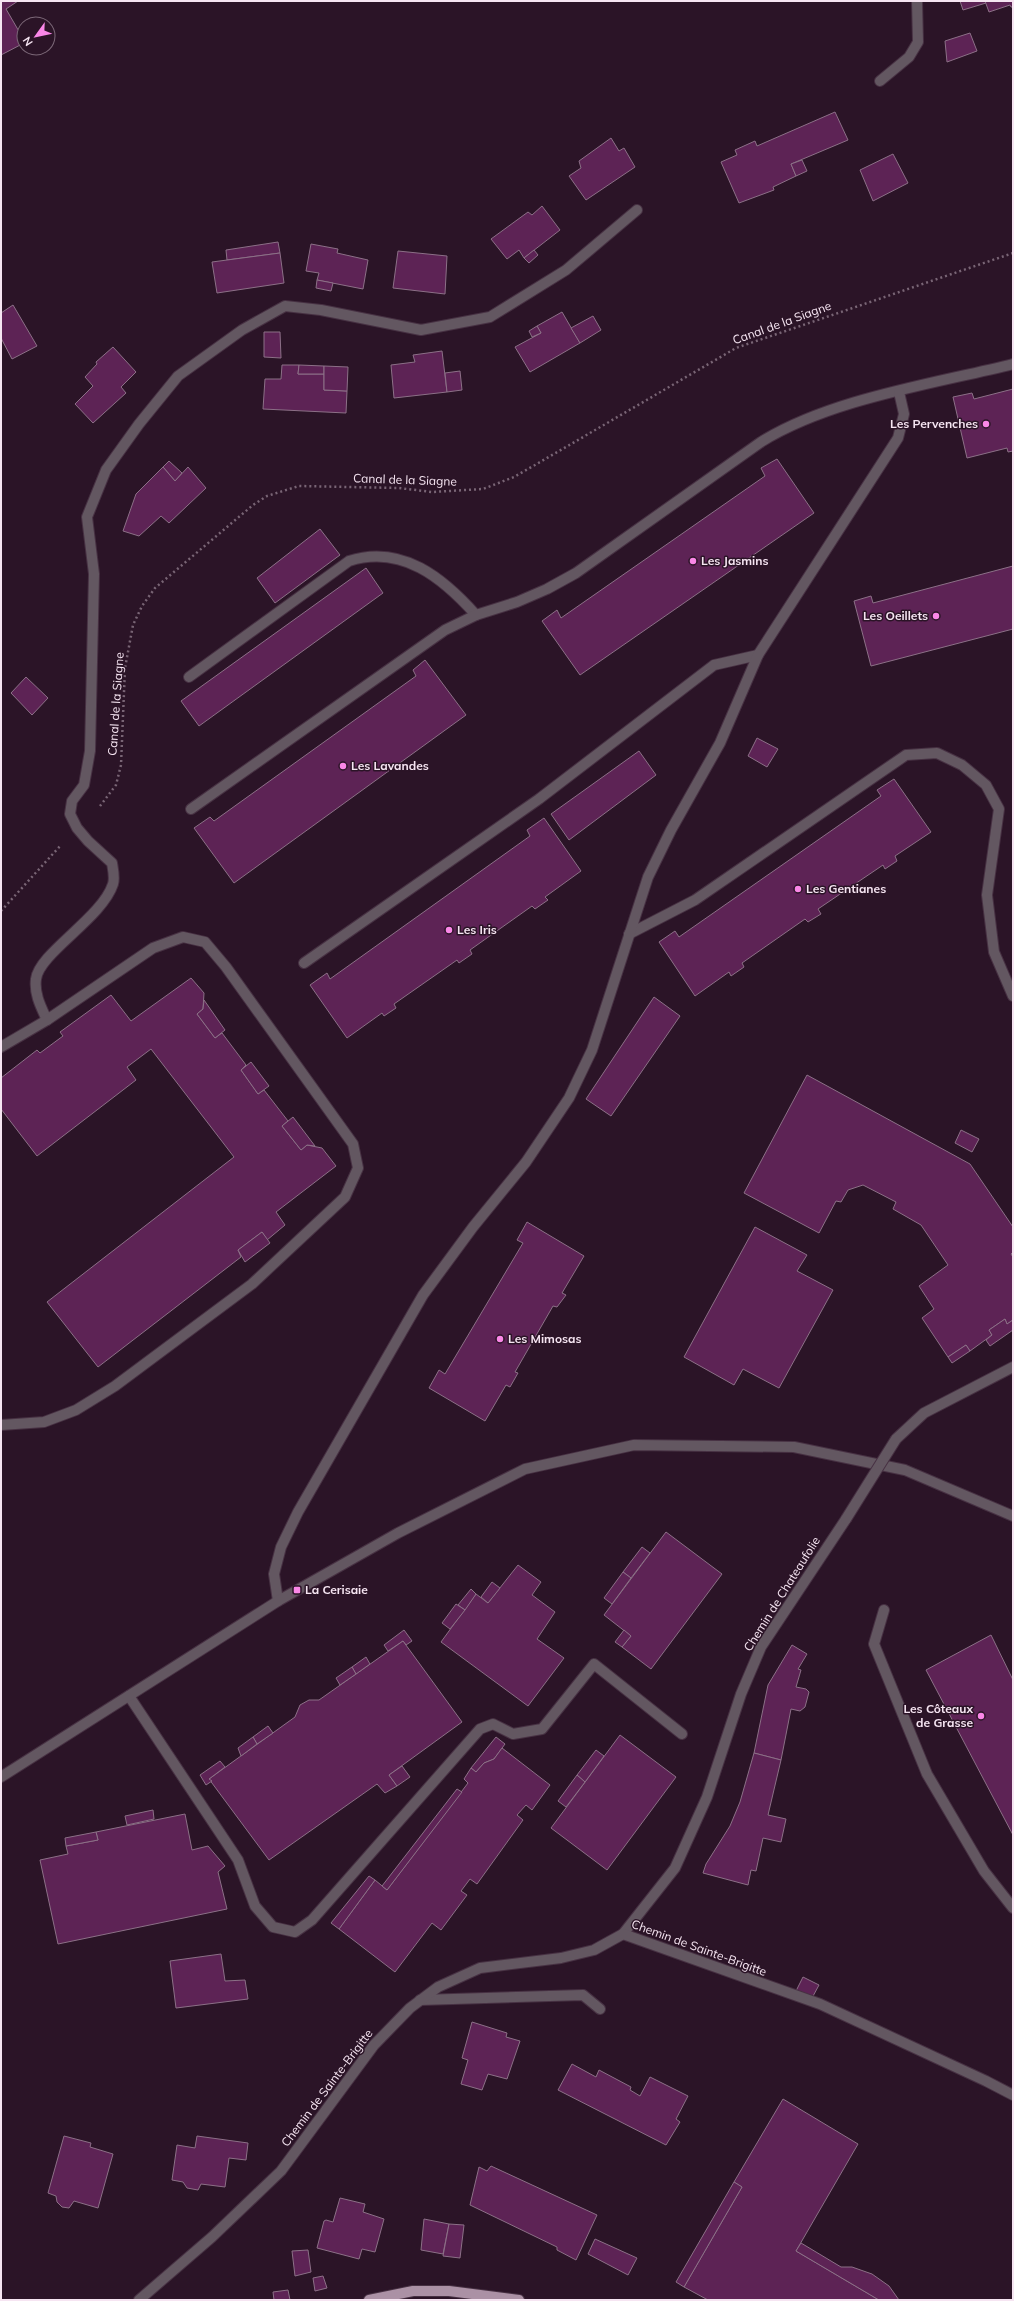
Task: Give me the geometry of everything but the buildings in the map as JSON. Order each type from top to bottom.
[{"type":"main road","points":[[369,2300],[413,2290],[449,2291],[519,2300]]},
{"type":"street","points":[[880,81],[909,57],[918,42],[916,1]]},
{"type":"street","points":[[47,1020],[38,999],[36,978],[44,962],[100,908],[113,883],[112,863],[88,842],[77,828],[70,814],[72,801],[84,785],[90,751],[94,574],[87,517],[106,470],[139,424],[178,376],[242,330],[285,306],[321,310],[421,330],[490,317],[566,270],[637,210]]},
{"type":"street","points":[[191,809],[445,630],[476,615],[517,602],[547,589],[576,573],[761,442],[786,426],[850,404],[1013,364]]},
{"type":"street","points":[[278,1601],[274,1574],[281,1547],[298,1512],[423,1295],[473,1227],[526,1162],[569,1098],[592,1050],[648,877],[671,830],[720,743],[758,655],[898,438],[904,414],[900,392]]},
{"type":"street","points":[[189,677],[350,561],[366,556],[384,555],[408,562],[435,576],[459,596],[476,615]]},
{"type":"street","points":[[304,963],[539,799],[714,666],[758,655]]},
{"type":"street","points":[[630,934],[695,900],[906,755],[937,753],[962,765],[986,785],[999,809],[987,895],[994,952],[1013,996]]},
{"type":"street","points":[[1,1047],[47,1020],[152,948],[183,937],[205,942],[226,967],[353,1144],[358,1168],[346,1197],[252,1284],[115,1386],[76,1410],[44,1422],[1,1425]]},
{"type":"street","name":"Chemin de Chateaufolie","points":[[623,1934],[675,1868],[707,1797],[741,1694],[761,1647],[846,1519],[896,1439],[924,1413],[1013,1367]]},
{"type":"street","points":[[1,1777],[278,1601],[398,1533],[525,1470],[634,1445],[794,1447],[905,1470],[1013,1516]]},
{"type":"street","points":[[884,1610],[874,1644],[927,1774],[984,1872],[1013,1908]]},
{"type":"street","points":[[129,1696],[238,1860],[255,1906],[273,1927],[296,1932],[312,1920],[480,1729],[493,1724],[513,1734],[542,1729],[594,1664],[682,1734]]},
{"type":"street","name":"Chemin de Sainte-Brigitte","points":[[139,2300],[212,2237],[281,2171],[374,2045],[420,2000],[438,1987],[480,1968],[561,1958],[594,1950],[623,1934],[820,2004],[1013,2095]]},
{"type":"street","points":[[420,2000],[583,1995],[600,2009]]},
{"type":"path","name":"Canal de la Siagne","points":[[1,911],[77,828],[104,802],[116,785],[121,765],[125,668],[133,625],[142,606],[155,588],[253,504],[267,496],[299,486],[399,488],[432,492],[483,489],[528,469],[736,348],[1013,253]]},
{"type":"place","name":"Les Pervenches","points":[[986,424]]},
{"type":"place","name":"Les Jasmins","points":[[693,561]]},
{"type":"place","name":"Les Oeillets","points":[[936,616]]},
{"type":"place","name":"Les Lavandes","points":[[343,766]]},
{"type":"place","name":"Les Gentianes","points":[[798,889]]},
{"type":"place","name":"Les Iris","points":[[449,930]]},
{"type":"place","name":"Les Mimosas","points":[[500,1339]]},
{"type":"place","name":"La Cerisaie","points":[[297,1590]]},
{"type":"place","name":"Les Côteaux de Grasse","points":[[981,1716]]}]
